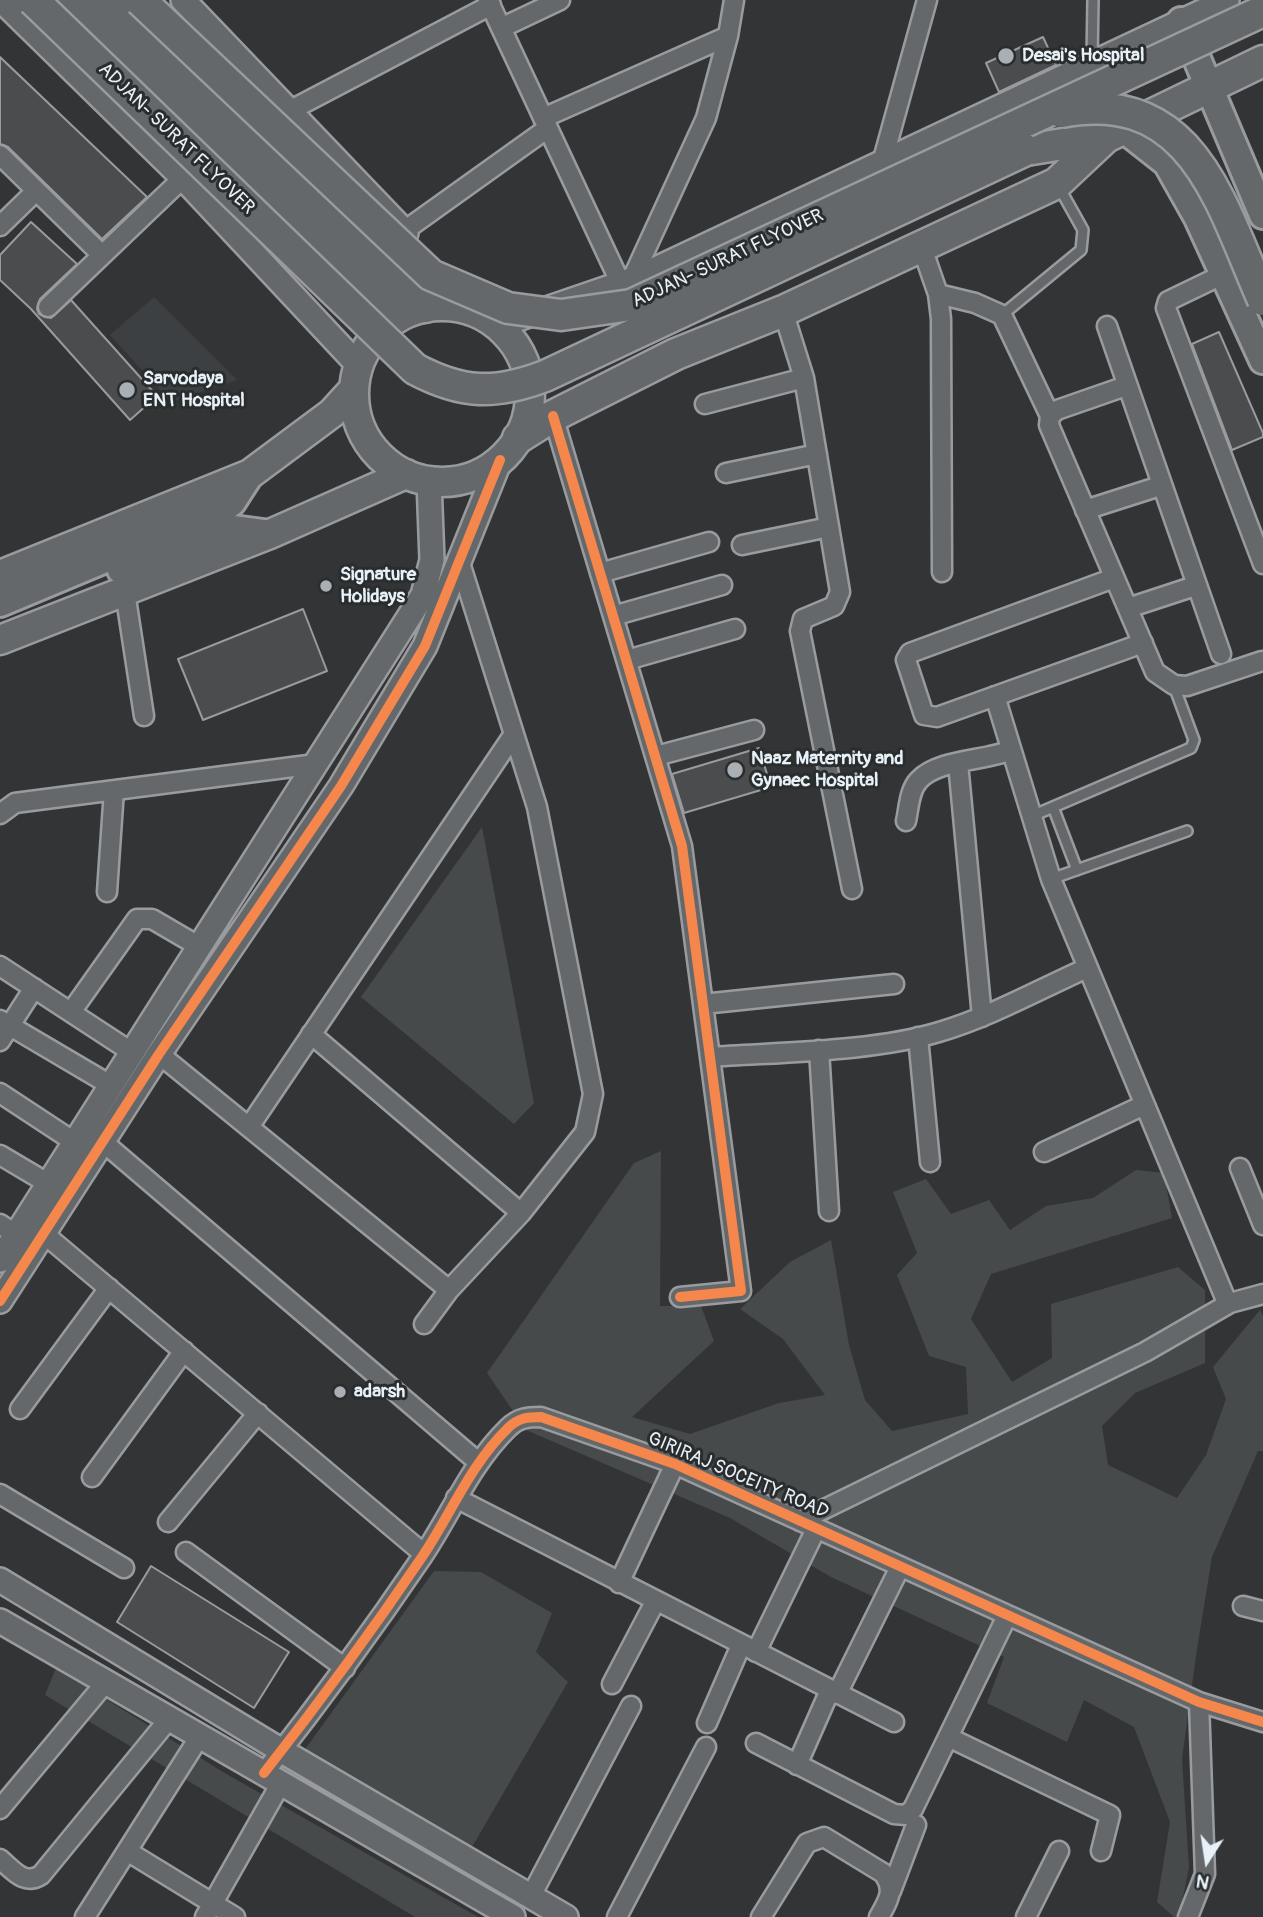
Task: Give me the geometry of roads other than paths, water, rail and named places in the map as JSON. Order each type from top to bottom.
[{"type":"highway","name":"ADJAN- SURAT FLYOVER","points":[[33,0],[415,369],[438,381],[474,390],[503,389],[545,376],[1026,150],[1115,133]]},
{"type":"highway","points":[[71,0],[353,255],[425,307]]},
{"type":"highway","points":[[105,0],[353,255],[397,317]]},
{"type":"highway","name":"ADJAN- SURAT FLYOVER","points":[[140,0],[431,275],[508,308],[561,315],[631,305],[1263,10]]},
{"type":"highway","points":[[509,449],[553,416],[676,354],[783,311],[1057,183],[1115,133],[1263,61]]},
{"type":"highway","points":[[1030,118],[1087,107],[1127,112],[1156,123],[1177,138],[1200,162],[1263,300]]},
{"type":"main road","points":[[1181,21],[1263,215]]},
{"type":"main road","points":[[1087,66],[1115,133],[1167,163],[1198,218],[1263,360]]},
{"type":"main road","points":[[0,575],[250,474],[332,413],[355,378],[380,330],[397,317],[425,307],[449,306],[473,311],[497,326],[513,341],[525,364],[530,389],[528,415],[509,449],[479,474],[455,481],[418,478],[384,460],[367,440],[356,416],[355,378]]},
{"type":"main road","points":[[0,603],[220,511],[232,502],[250,474]]},
{"type":"main road","points":[[0,640],[418,478]]},
{"type":"main road","points":[[0,614],[233,529],[270,534]]},
{"type":"street","points":[[1,0],[183,178],[337,339],[355,378]]},
{"type":"street","points":[[183,0],[404,231],[473,311]]},
{"type":"street","points":[[501,28],[560,0]]},
{"type":"street","points":[[626,280],[706,118],[728,36],[734,0]]},
{"type":"street","points":[[882,163],[927,0]]},
{"type":"street","points":[[497,326],[626,280],[1227,0]]},
{"type":"street","points":[[289,111],[489,2],[546,123],[626,280]]},
{"type":"street","points":[[404,231],[546,123],[728,36]]},
{"type":"street","points":[[0,155],[102,255]]},
{"type":"street","points":[[48,307],[183,178]]},
{"type":"street","points":[[0,226],[36,191]]},
{"type":"street","points":[[921,245],[938,295],[941,319],[942,572]]},
{"type":"street","points":[[1224,275],[1168,301],[1166,308],[1263,564]]},
{"type":"street","points":[[938,295],[975,303],[1002,315],[1050,416],[1049,425],[1155,672],[1174,685],[1202,683],[1262,660]]},
{"type":"street","points":[[783,311],[804,378],[840,592],[838,601],[803,619],[800,631],[852,889]]},
{"type":"street","points":[[1107,326],[1160,486],[1221,654]]},
{"type":"street","points":[[705,404],[804,378]]},
{"type":"street","points":[[1050,416],[1057,410],[1126,386]]},
{"type":"street","points":[[553,416],[682,846],[741,1291],[680,1297]]},
{"type":"street","points":[[0,1301],[159,1054],[341,786],[429,638],[509,449]]},
{"type":"street","points":[[726,473],[817,454]]},
{"type":"street","points":[[0,1260],[8,1230],[49,1184],[76,1143],[423,595],[432,560],[418,478]]},
{"type":"street","points":[[1085,510],[1160,486]]},
{"type":"street","points":[[742,545],[829,527]]},
{"type":"street","points":[[600,573],[709,542]]},
{"type":"street","points":[[424,1324],[449,1290],[521,1213],[584,1132],[593,1094],[537,807],[460,563]]},
{"type":"street","points":[[1114,578],[907,655],[906,660],[927,718],[937,717],[1143,643]]},
{"type":"street","points":[[613,616],[722,585]]},
{"type":"street","points":[[1128,608],[1195,586]]},
{"type":"street","points":[[125,592],[144,716]]},
{"type":"street","points":[[627,660],[735,629]]},
{"type":"street","points":[[995,696],[1051,879],[1226,1300],[1230,1303]]},
{"type":"street","points":[[656,756],[754,730]]},
{"type":"street","points":[[249,1127],[514,734]]},
{"type":"street","points":[[906,821],[912,791],[919,780],[933,770],[995,757],[1011,750]]},
{"type":"street","points":[[958,763],[982,1017]]},
{"type":"street","points":[[0,814],[15,803],[316,764]]},
{"type":"street","points":[[107,892],[114,790]]},
{"type":"street","points":[[71,1012],[137,919],[152,919],[201,947]]},
{"type":"street","points":[[0,966],[134,1053]]},
{"type":"street","points":[[710,1057],[819,1050],[918,1037],[982,1017],[1087,968]]},
{"type":"street","points":[[703,1004],[894,984]]},
{"type":"street","points":[[0,1041],[5,1023],[34,988]]},
{"type":"street","points":[[5,1023],[112,1086]]},
{"type":"street","points":[[311,1034],[521,1213]]},
{"type":"street","points":[[918,1037],[930,1163]]},
{"type":"street","points":[[819,1050],[829,1211]]},
{"type":"street","points":[[159,1054],[449,1290]]},
{"type":"street","points":[[0,1093],[76,1143]]},
{"type":"street","points":[[1044,1152],[1144,1105]]},
{"type":"street","points":[[103,1142],[478,1462]]},
{"type":"street","points":[[0,1155],[49,1184]]},
{"type":"street","points":[[1240,1168],[1263,1226]]},
{"type":"street","points":[[43,1233],[424,1554]]},
{"type":"street","points":[[20,1409],[109,1288]]},
{"type":"street","points":[[707,1723],[748,1649],[808,1525],[1145,1352],[1230,1303],[1263,1294]]},
{"type":"street","points":[[92,1477],[184,1351]]},
{"type":"street","points":[[168,1522],[258,1413]]},
{"type":"street","name":"GIRIRAJ SOCEITY ROAD","points":[[209,1910],[272,1778],[282,1751],[345,1668],[424,1554],[478,1462],[509,1427],[524,1416],[541,1417],[675,1464],[1199,1702],[1263,1722]]},
{"type":"street","points":[[619,1583],[675,1464]]},
{"type":"street","points":[[0,1494],[124,1568]]},
{"type":"street","points":[[456,1498],[894,1722]]},
{"type":"street","points":[[186,1552],[345,1668]]},
{"type":"street","points":[[797,1765],[900,1567]]},
{"type":"street","points":[[0,1580],[282,1751],[566,1917]]},
{"type":"street","points":[[612,1684],[655,1602]]},
{"type":"street","points":[[1243,1606],[1263,1611]]},
{"type":"street","points":[[756,1743],[894,1814],[906,1815],[913,1809],[1007,1615]]},
{"type":"street","points":[[0,1621],[513,1917]]},
{"type":"street","points":[[0,1809],[106,1682]]},
{"type":"street","points":[[1188,1917],[1205,1874],[1199,1702]]},
{"type":"street","points":[[531,1896],[631,1706]]},
{"type":"street","points":[[0,1859],[24,1879],[41,1875],[169,1719]]},
{"type":"street","points":[[85,1917],[200,1736]]},
{"type":"street","points":[[948,1737],[1111,1815],[1101,1851]]},
{"type":"street","points":[[617,1917],[706,1747]]},
{"type":"street","points":[[879,1917],[916,1825]]},
{"type":"street","points":[[761,1917],[801,1851],[815,1838],[824,1838],[884,1873],[891,1891]]},
{"type":"street","points":[[127,1851],[209,1910],[235,1917]]},
{"type":"street","points":[[1026,1917],[1059,1851]]},
{"type":"lane","points":[[1087,66],[1093,0]]},
{"type":"lane","points":[[1002,315],[1081,250],[1083,230],[1057,183]]},
{"type":"lane","points":[[1032,816],[1191,748],[1194,740],[1174,685]]},
{"type":"lane","points":[[1053,807],[1077,870]]},
{"type":"lane","points":[[1051,879],[1187,831]]},
{"type":"place","name":"Desai's Hospital","points":[[1006,56]]},
{"type":"place","name":"Sarvodaya ENT Hospital","points":[[127,390]]},
{"type":"place","name":"Signature Holidays","points":[[326,586]]},
{"type":"place","name":"Naaz Maternity and Gynaec Hospital","points":[[735,770]]},
{"type":"place","name":"adarsh","points":[[340,1392]]}]
